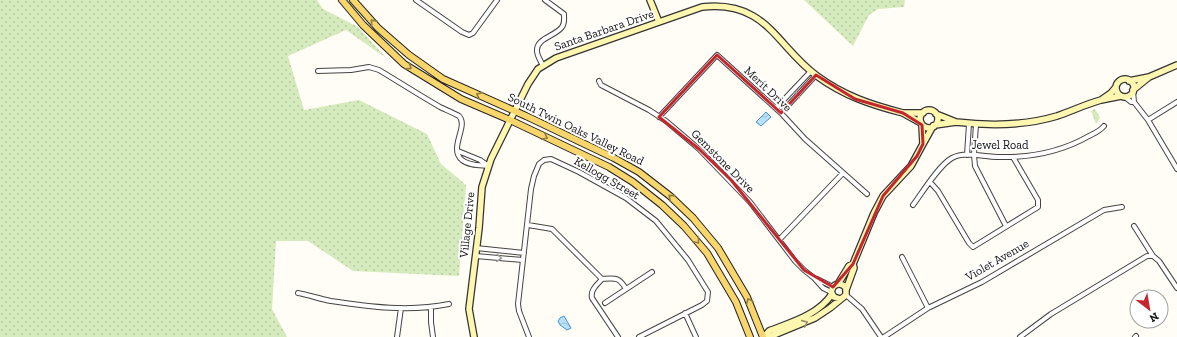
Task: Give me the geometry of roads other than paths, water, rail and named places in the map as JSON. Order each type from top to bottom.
[{"type":"main road","name":"South Twin Oaks Valley Road","points":[[342,0],[363,25],[404,64],[461,99],[510,120],[609,168],[633,182],[684,226],[707,254],[736,302],[750,337]]},
{"type":"main road","name":"South Twin Oaks Valley Road","points":[[353,0],[378,28],[408,55],[443,78],[515,110],[614,158],[639,172],[670,196],[693,218],[718,248],[747,297],[763,337]]},
{"type":"street","points":[[416,0],[462,32],[469,35],[473,33],[497,0]]},
{"type":"street","points":[[543,66],[537,52],[537,47],[540,42],[562,27],[564,21],[564,14],[545,0]]},
{"type":"street","points":[[650,0],[659,22]]},
{"type":"street","name":"Santa Barbara Drive","points":[[510,120],[528,84],[533,76],[543,66],[564,55],[710,4],[728,3],[751,9],[764,17],[773,26],[795,55],[814,73],[839,90],[855,99],[903,113],[922,124]]},
{"type":"street","name":"Merit Drive","points":[[659,117],[717,56],[776,108],[805,139],[867,194]]},
{"type":"street","points":[[1101,100],[1116,87],[1121,80],[1129,81],[1149,77],[1177,65]]},
{"type":"street","points":[[318,71],[351,70],[368,67],[379,70],[440,107],[459,116],[462,122],[461,132],[457,140],[457,151],[462,160],[472,164],[489,166]]},
{"type":"street","points":[[776,108],[785,98],[814,73]]},
{"type":"street","points":[[781,113],[814,73]]},
{"type":"street","points":[[923,144],[922,124],[920,117],[923,113],[930,110],[956,122],[972,124],[1000,125],[1031,122],[1058,116],[1101,100],[1129,96],[1133,90],[1149,77]]},
{"type":"street","points":[[1129,81],[1133,86],[1134,102],[1148,120],[1175,161],[1177,169]]},
{"type":"street","name":"Gemstone Drive","points":[[599,82],[601,85],[649,110],[699,149],[731,180],[754,206],[795,261],[814,278],[834,289]]},
{"type":"street","points":[[1116,87],[1117,92],[1131,102],[1134,102]]},
{"type":"street","points":[[785,98],[790,103]]},
{"type":"street","points":[[1148,120],[1177,102]]},
{"type":"street","name":"Santa Barbara Drive","points":[[903,113],[923,113]]},
{"type":"street","points":[[769,337],[815,318],[830,308],[846,292],[854,268],[853,264],[874,213],[883,196],[911,166],[938,120],[936,114]]},
{"type":"street","name":"Village Drive","points":[[474,337],[469,308],[476,256],[482,187],[489,166],[510,120]]},
{"type":"street","points":[[922,124],[926,128],[956,122]]},
{"type":"street","points":[[967,155],[972,124]]},
{"type":"street","points":[[972,124],[974,163],[1006,226]]},
{"type":"street","name":"Jewel Road","points":[[913,206],[942,166],[951,158],[967,155],[1013,157],[1052,152],[1084,140],[1102,130],[1104,126]]},
{"type":"street","points":[[968,143],[974,144]]},
{"type":"street","points":[[457,151],[480,160],[489,166]]},
{"type":"street","points":[[467,162],[469,156]]},
{"type":"street","points":[[930,182],[938,191],[969,243],[973,247],[1038,207],[1038,200],[1013,157]]},
{"type":"street","name":"Kellogg Street","points":[[528,225],[531,188],[539,164],[544,160],[551,159],[579,172],[626,198],[656,221],[688,260],[708,292],[707,301],[685,313]]},
{"type":"street","points":[[779,240],[843,173]]},
{"type":"street","name":"Violet Avenue","points":[[883,337],[928,308],[982,282],[1104,210],[1122,207]]},
{"type":"street","points":[[528,337],[519,311],[519,299],[528,225],[552,229],[602,279],[617,279],[621,281],[626,289]]},
{"type":"street","points":[[1134,226],[1153,256],[1159,261],[1177,288]]},
{"type":"street","points":[[476,248],[524,253]]},
{"type":"street","points":[[476,256],[523,260]]},
{"type":"street","points":[[1020,337],[1051,314],[1147,256],[1153,256]]},
{"type":"street","points":[[902,257],[928,308]]},
{"type":"street","points":[[763,337],[770,331],[817,310],[824,304],[849,266],[853,264]]},
{"type":"street","points":[[605,303],[652,272]]},
{"type":"street","points":[[602,279],[594,288],[591,294],[592,298],[618,337]]},
{"type":"street","points":[[834,289],[842,285],[846,292],[862,308],[883,337]]},
{"type":"street","points":[[834,289],[836,299],[840,299]]},
{"type":"street","points":[[298,294],[330,301],[401,308],[431,308],[449,304]]},
{"type":"street","points":[[397,337],[401,308]]},
{"type":"street","points":[[431,308],[433,337]]},
{"type":"street","points":[[639,337],[685,313],[696,337]]},
{"type":"water","points":[[766,112],[771,117],[761,126],[756,122]]},
{"type":"water","points":[[564,316],[571,328],[567,330],[560,325],[558,321]]}]
